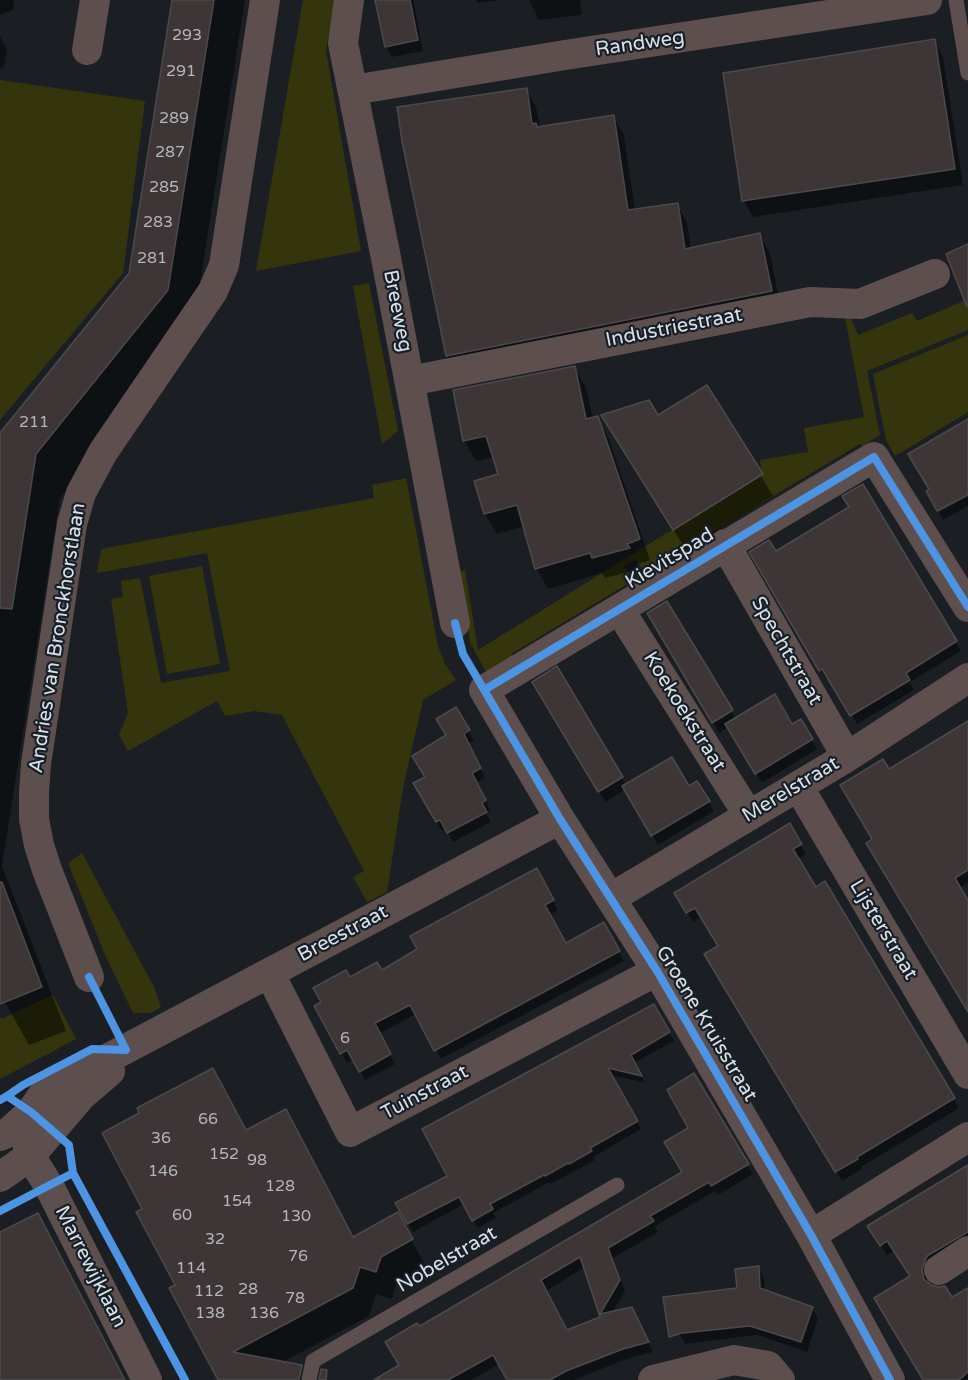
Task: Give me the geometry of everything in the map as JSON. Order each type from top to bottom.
[{"type":"street","points":[[87,50],[95,0]]},
{"type":"street","name":"Andries van Bronckhorstlaan","points":[[89,977],[47,870],[34,819],[36,764],[72,524],[81,493],[103,452],[213,291],[224,265],[265,0]]},
{"type":"street","name":"Breeweg","points":[[349,0],[343,43],[455,623]]},
{"type":"street","name":"Randweg","points":[[353,90],[583,52],[796,11],[927,0]]},
{"type":"street","name":"Industriestraat","points":[[410,381],[810,302],[860,304],[935,274]]},
{"type":"street","name":"Kievitspad","points":[[484,690],[874,457],[967,603]]},
{"type":"street","name":"Spechtstraat","points":[[725,544],[847,757]]},
{"type":"street","name":"Koekoekstraat","points":[[619,609],[749,816]]},
{"type":"street","name":"Merelstraat","points":[[611,898],[847,757],[968,678]]},
{"type":"street","name":"Groene Kruisstraat","points":[[484,690],[560,819],[657,971],[811,1235],[891,1380]]},
{"type":"street","name":"Lijsterstraat","points":[[798,786],[968,1074]]},
{"type":"street","name":"Breestraat","points":[[0,1136],[9,1132],[31,1112],[42,1096],[52,1088],[560,819]]},
{"type":"street","name":"Tuinstraat","points":[[270,974],[350,1132],[657,971]]},
{"type":"street","name":"Breestraat","points":[[0,1178],[30,1156],[82,1095],[108,1073],[126,1050]]},
{"type":"street","points":[[30,1156],[26,1138],[31,1112]]},
{"type":"street","points":[[811,1235],[968,1137]]},
{"type":"street","points":[[0,1143],[10,1144],[30,1156]]},
{"type":"street","name":"Marrewijklaan","points":[[30,1156],[49,1186],[147,1380]]},
{"type":"street","points":[[939,1270],[968,1251]]},
{"type":"street","points":[[653,1380],[734,1360],[768,1366],[780,1380]]},
{"type":"lane","points":[[956,0],[968,73]]},
{"type":"lane","name":"Nobelstraat","points":[[309,1380],[313,1361],[617,1185]]},
{"type":"shaded area","points":[[303,0],[335,0],[326,51],[361,251],[256,271]]},
{"type":"shaded area","points":[[0,80],[145,101],[123,273],[0,420]]},
{"type":"shaded area","points":[[369,283],[398,431],[382,444],[353,286]]},
{"type":"shaded area","points":[[968,299],[968,330],[867,371],[880,435],[862,446],[860,444],[853,448],[511,654],[515,660],[489,678],[470,642],[460,571],[465,570],[478,650],[762,474],[760,460],[808,452],[804,428],[864,417],[843,307],[846,307],[858,335],[912,313],[917,321]],"holes":[[[636,559],[644,572],[633,579],[624,566]]]},
{"type":"shaded area","points":[[968,335],[968,412],[895,456],[886,440],[873,374]]},
{"type":"shaded area","points":[[406,478],[438,646],[445,664],[456,680],[423,700],[403,788],[387,892],[367,902],[353,877],[364,871],[282,715],[254,711],[225,716],[217,701],[128,751],[119,735],[128,713],[111,599],[123,597],[121,581],[140,578],[161,683],[230,671],[207,553],[97,573],[101,549],[374,498],[372,485]]},
{"type":"shaded area","points":[[202,566],[220,664],[167,674],[149,576]]},
{"type":"shaded area","points":[[82,853],[154,987],[161,1007],[151,1013],[133,1013],[106,957],[68,863]]},
{"type":"shaded area","points":[[53,995],[76,1039],[0,1079],[0,1016],[1,1019]]},
{"type":"building","points":[[172,0],[214,0],[168,290],[36,454],[12,609],[0,608],[0,433],[129,273]]},
{"type":"building","points":[[375,0],[410,0],[418,40],[385,47]]},
{"type":"building","points":[[935,39],[955,169],[742,201],[723,73]]},
{"type":"building","points":[[527,88],[532,124],[536,123],[537,127],[614,115],[628,210],[678,203],[685,249],[760,233],[772,291],[446,356],[397,107]]},
{"type":"building","points":[[968,244],[968,306],[967,307],[946,254]]},
{"type":"building","points":[[575,366],[586,419],[598,416],[640,539],[627,544],[630,548],[592,558],[590,553],[535,569],[517,505],[484,514],[474,481],[498,474],[486,436],[463,441],[453,390]]},
{"type":"building","points":[[707,385],[763,474],[673,530],[601,415],[649,400],[658,415]]},
{"type":"building","points":[[968,419],[968,495],[937,511],[926,491],[929,489],[908,454]]},
{"type":"building","points":[[863,484],[957,641],[906,673],[910,680],[850,716],[822,669],[819,671],[749,552],[769,540],[776,551],[849,507],[842,496]]},
{"type":"building","points":[[667,601],[733,710],[712,723],[647,613]]},
{"type":"building","points":[[557,666],[623,777],[598,792],[532,682]]},
{"type":"building","points":[[775,694],[792,724],[801,719],[813,739],[755,774],[725,724]]},
{"type":"building","points":[[456,707],[470,730],[464,734],[481,768],[472,773],[486,800],[482,803],[487,812],[447,833],[440,820],[436,822],[413,783],[425,777],[412,756],[446,735],[436,719]]},
{"type":"building","points":[[968,721],[968,870],[955,878],[968,900],[968,1012],[866,843],[872,839],[840,785],[883,759],[889,769]]},
{"type":"building","points":[[672,757],[689,786],[697,781],[710,801],[651,836],[622,786]]},
{"type":"building","points":[[790,823],[802,844],[793,849],[816,887],[825,881],[955,1098],[835,1172],[704,954],[718,946],[695,908],[686,913],[674,893]]},
{"type":"building","points":[[537,868],[554,900],[545,905],[566,943],[604,922],[620,951],[434,1051],[410,1005],[375,1023],[391,1054],[359,1072],[347,1050],[340,1054],[314,1006],[321,1002],[313,988],[346,970],[350,977],[377,962],[382,970],[417,949],[410,936]]},
{"type":"building","points":[[0,882],[2,882],[42,987],[0,1004]]},
{"type":"building","points":[[654,1004],[670,1032],[631,1055],[642,1076],[608,1068],[638,1121],[590,1148],[592,1151],[569,1164],[490,1204],[493,1209],[472,1221],[459,1197],[407,1224],[395,1203],[447,1176],[422,1129]]},
{"type":"building","points":[[213,1068],[246,1130],[286,1109],[353,1237],[398,1212],[413,1239],[381,1257],[376,1272],[360,1267],[353,1288],[233,1352],[302,1365],[299,1380],[218,1380],[169,1288],[175,1285],[136,1212],[142,1209],[102,1133],[139,1113],[137,1108]]},
{"type":"building","points":[[694,1073],[749,1164],[711,1186],[709,1182],[650,1216],[654,1221],[608,1248],[620,1280],[600,1314],[632,1307],[649,1342],[623,1349],[566,1371],[550,1380],[507,1380],[493,1355],[448,1380],[374,1380],[399,1365],[385,1342],[417,1323],[420,1326],[682,1172],[664,1142],[688,1128],[667,1090]],"holes":[[[580,1257],[600,1317],[567,1330],[541,1280]]]},
{"type":"building","points":[[968,1165],[968,1232],[927,1256],[922,1270],[924,1279],[931,1285],[945,1286],[952,1297],[968,1288],[968,1372],[959,1380],[923,1380],[874,1298],[910,1276],[887,1241],[880,1246],[867,1226]]},
{"type":"building","points":[[38,1213],[125,1380],[0,1380],[0,1232]]},
{"type":"building","points":[[759,1266],[760,1288],[813,1307],[801,1342],[750,1326],[682,1333],[669,1337],[663,1297],[737,1288],[735,1269]]},
{"type":"building","points":[[321,1369],[327,1370],[326,1380],[319,1380]]},
{"type":"cycle path","points":[[484,690],[874,457],[968,607]]},
{"type":"cycle path","points":[[455,623],[463,654],[560,819],[657,971],[811,1235],[890,1380]]},
{"type":"cycle path","points":[[7,1096],[23,1085],[92,1049],[126,1050],[89,977]]},
{"type":"cycle path","points":[[0,1100],[7,1096],[31,1112],[69,1145],[73,1173]]},
{"type":"cycle path","points":[[0,1211],[73,1173],[185,1380]]}]
